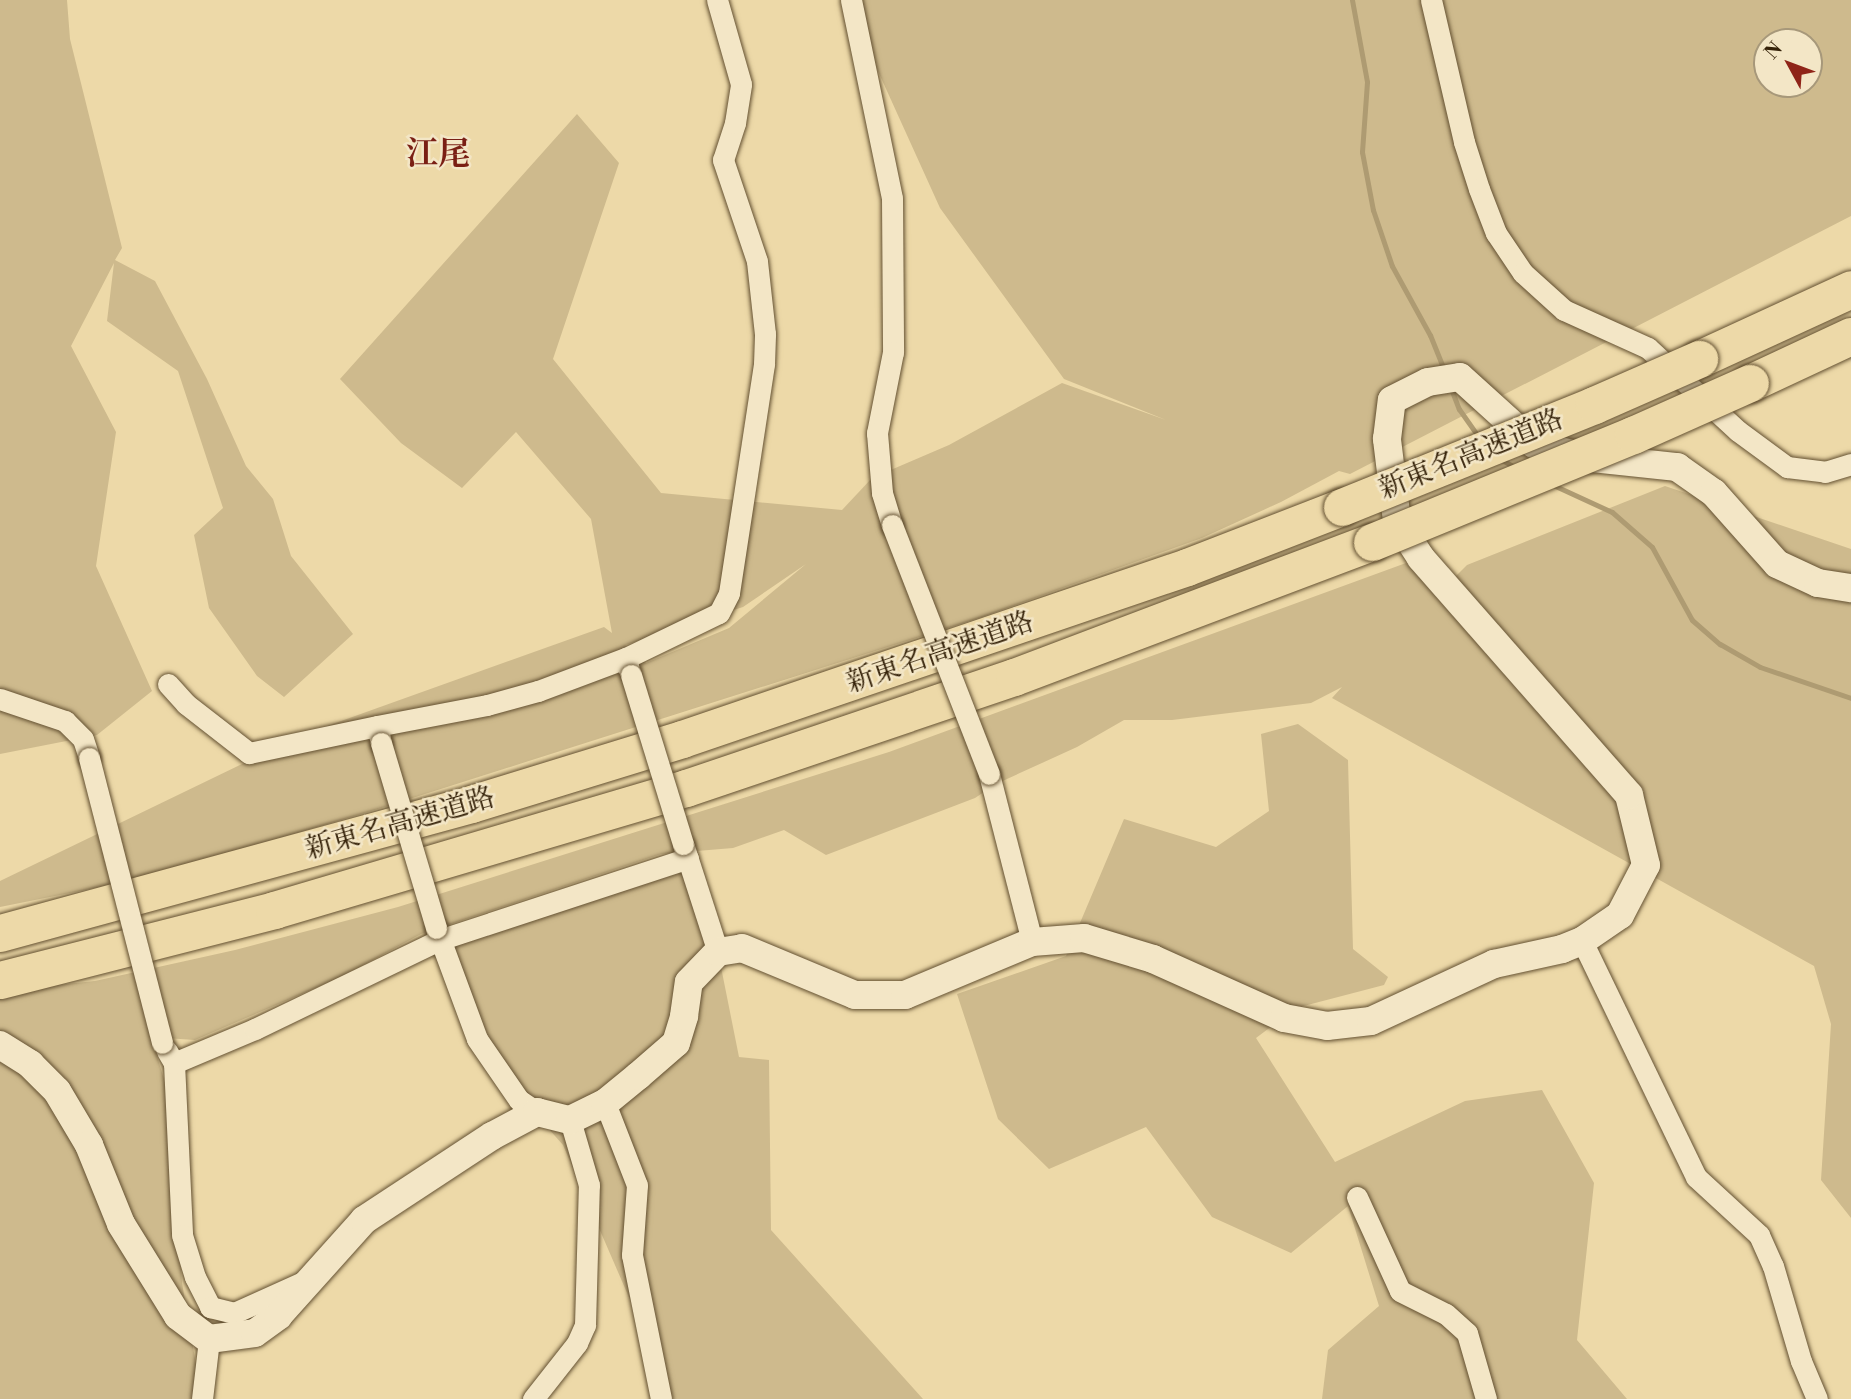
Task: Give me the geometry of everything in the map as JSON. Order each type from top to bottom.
[{"type":"highway","name":"新東名高速道路","points":[[10,931],[444,812],[682,739],[1187,567],[1594,405],[1851,289]]},
{"type":"highway","name":"新東名高速道路","points":[[15,976],[274,910],[686,788],[1014,677],[1372,542],[1633,435],[1851,336]]},
{"type":"street","points":[[168,684],[186,704],[249,753],[379,734],[628,667],[719,613],[729,593],[764,363],[765,334],[757,261],[723,160],[735,123],[741,84],[717,0]]},
{"type":"street","points":[[851,0],[892,198],[892,352],[877,433],[881,493],[989,774],[1032,942]]},
{"type":"street","points":[[1431,0],[1464,142],[1479,189],[1496,233],[1523,273],[1564,310],[1648,348],[1738,431],[1787,467],[1825,472],[1851,464]]},
{"type":"street","points":[[379,734],[437,934],[477,1039],[519,1100],[537,1112],[570,1120],[606,1103],[676,1042],[684,1016],[689,982],[718,952],[742,948],[855,995],[905,995],[1032,942],[1084,937],[1153,958],[1284,1018],[1327,1027],[1371,1021],[1494,964],[1582,942],[1620,915],[1646,865],[1629,795],[1421,558],[1397,521],[1387,439],[1392,400],[1428,382],[1460,377],[1534,444],[1583,457],[1677,467],[1714,493],[1777,564],[1818,583],[1851,588]]},
{"type":"street","points":[[628,667],[718,952]]},
{"type":"street","points":[[0,699],[65,721],[83,739],[162,1043],[174,1063],[183,1236],[195,1277],[210,1307],[234,1313],[312,1277]]},
{"type":"street","points":[[174,1063],[255,1028],[437,934],[685,851]]},
{"type":"street","points":[[1582,942],[1696,1177],[1759,1235],[1773,1266],[1801,1361],[1817,1399]]},
{"type":"street","points":[[0,1045],[30,1064],[57,1091],[89,1144],[128,1236],[178,1316],[209,1339],[255,1333],[278,1316],[364,1220],[492,1136],[537,1112]]},
{"type":"street","points":[[606,1103],[637,1185],[632,1255],[661,1399]]},
{"type":"street","points":[[533,1399],[577,1343],[584,1325],[589,1185],[570,1120]]},
{"type":"street","points":[[1357,1197],[1400,1291],[1446,1314],[1467,1333],[1486,1399]]},
{"type":"street","points":[[202,1399],[209,1339]]},
{"type":"shaded area","points":[[0,0],[67,0],[70,39],[122,248],[115,260],[155,281],[207,379],[246,466],[273,499],[291,556],[353,634],[284,697],[257,676],[209,608],[194,535],[223,508],[178,371],[107,321],[114,263],[71,346],[116,432],[96,566],[152,691],[97,735],[0,754]]},
{"type":"shaded area","points":[[850,0],[1851,0],[1851,216],[1350,474],[1339,471],[1281,502],[1202,538],[982,617],[381,808],[145,878],[0,907],[0,881],[302,735],[604,627],[612,633],[591,519],[516,432],[462,488],[401,443],[340,379],[577,114],[619,163],[553,359],[661,493],[842,510],[872,478],[949,445],[1062,383],[1166,420],[1064,379],[940,208],[858,27]],"holes":[[[806,564],[729,628],[646,663],[625,645],[743,607]]]},
{"type":"shaded area","points":[[1665,486],[1851,549],[1851,1218],[1821,1180],[1831,1024],[1814,966],[1332,698],[1342,687],[1311,703],[1172,720],[1124,720],[1077,747],[996,784],[975,798],[826,855],[784,830],[733,848],[661,854],[421,934],[341,977],[195,1040],[151,1037],[168,1092],[182,1283],[202,1399],[0,1399],[0,991],[95,981],[235,950],[398,907],[889,752],[1406,563],[1441,591],[1467,565]]},
{"type":"shaded area","points":[[1298,724],[1348,760],[1353,949],[1388,977],[1384,985],[1296,1008],[1256,1038],[1335,1162],[1465,1101],[1542,1090],[1594,1183],[1577,1340],[1627,1399],[1322,1399],[1328,1350],[1379,1306],[1348,1206],[1291,1253],[1212,1217],[1146,1127],[1049,1169],[998,1119],[957,994],[1066,956],[1124,819],[1216,847],[1269,811],[1261,734]]},
{"type":"shaded area","points":[[688,858],[718,952],[739,1057],[769,1060],[771,1230],[923,1399],[673,1399],[563,1145],[517,1093],[444,946]]},
{"type":"waterway","points":[[1352,0],[1367,82],[1362,152],[1373,210],[1392,266],[1430,335],[1444,370]]},
{"type":"waterway","points":[[1450,386],[1459,409],[1479,438]]},
{"type":"waterway","points":[[1498,458],[1517,468]]},
{"type":"waterway","points":[[1551,484],[1612,512],[1652,547],[1692,620],[1720,644],[1760,667],[1851,698]]},
{"type":"district","name":"江尾","points":[[438,154]]}]
